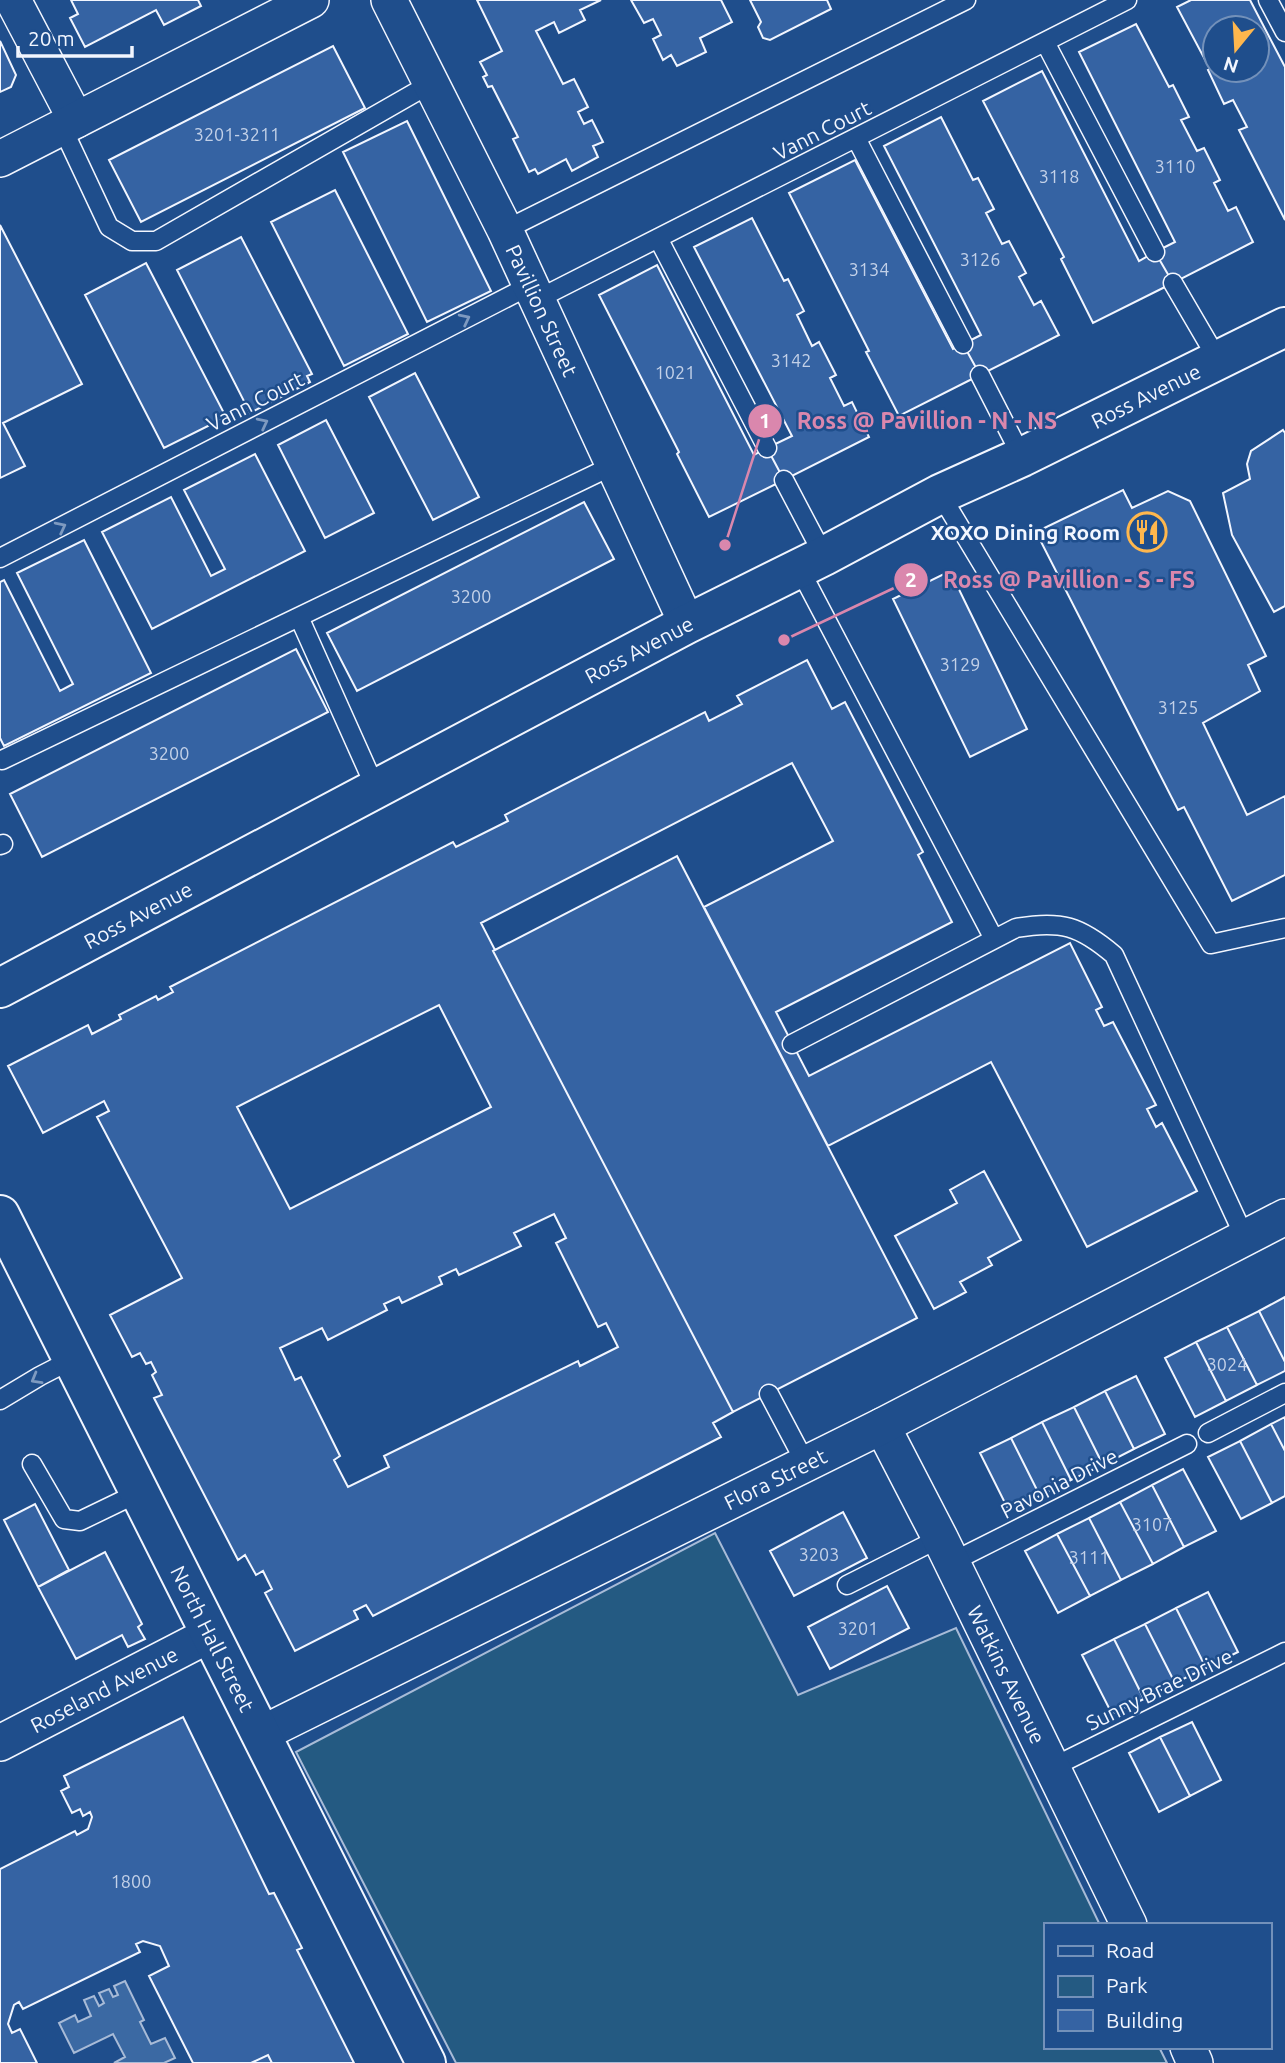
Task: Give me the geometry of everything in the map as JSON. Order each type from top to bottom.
[{"type":"main road","name":"Ross Avenue","points":[[0,988],[687,624],[940,494],[1022,457],[1285,327]]},
{"type":"main road","name":"North Hall Street","points":[[0,1215],[425,2063]]},
{"type":"street","points":[[13,0],[69,124]]},
{"type":"street","points":[[0,159],[312,0]]},
{"type":"street","name":"Pavillion Street","points":[[389,0],[506,230],[687,624]]},
{"type":"street","name":"Flora Street","points":[[261,1734],[882,1426],[1285,1217]]},
{"type":"street","name":"Watkins Avenue","points":[[882,1426],[946,1550],[1128,1923]]},
{"type":"street","name":"Roseland Avenue","points":[[0,1743],[209,1635]]},
{"type":"lane","points":[[506,230],[966,0]]},
{"type":"lane","name":"Vann Court","points":[[0,558],[534,292],[658,238],[1126,0]]},
{"type":"lane","points":[[1268,0],[1285,32]]},
{"type":"lane","points":[[1045,42],[1156,252]]},
{"type":"lane","points":[[69,124],[109,227],[132,241],[156,240],[430,84]]},
{"type":"lane","points":[[856,138],[963,344]]},
{"type":"lane","points":[[658,238],[767,448]]},
{"type":"lane","points":[[1173,283],[1218,360]]},
{"type":"lane","points":[[980,375],[1022,457]]},
{"type":"lane","points":[[2,760],[614,465]]},
{"type":"lane","points":[[784,480],[811,562],[994,939]]},
{"type":"lane","points":[[940,494],[1211,944],[1285,928]]},
{"type":"lane","points":[[299,617],[376,789]]},
{"type":"lane","points":[[792,1044],[1016,928],[1043,923],[1069,927],[1094,938],[1114,955],[1245,1238]]},
{"type":"lane","points":[[0,1400],[73,1359]]},
{"type":"lane","points":[[1208,1433],[1285,1393]]},
{"type":"lane","points":[[769,1394],[806,1464]]},
{"type":"lane","name":"Pavonia Drive","points":[[847,1585],[946,1550],[1186,1444]]},
{"type":"lane","points":[[32,1464],[64,1518],[80,1521],[138,1493]]},
{"type":"lane","name":"Sunny Brae Drive","points":[[1053,1767],[1285,1652]]},
{"type":"green space","points":[[715,1533],[798,1695],[956,1628],[1099,1923],[1044,1923],[1044,2049],[1160,2049],[1167,2063],[456,2063],[296,1752]]},
{"type":"shaded area","points":[[125,1981],[144,2020],[140,2022],[151,2044],[165,2038],[175,2058],[164,2063],[114,2063],[125,2057],[113,2034],[74,2053],[59,2023],[75,2015],[78,2022],[91,2016],[84,2000],[94,1996],[99,2006],[104,2003],[99,1993],[109,1989],[113,1997],[118,1995],[114,1986]]},
{"type":"building","points":[[71,0],[198,0],[201,6],[164,25],[156,10],[85,47],[70,18],[78,14]]},
{"type":"building","points":[[477,0],[601,0],[580,10],[585,20],[559,33],[554,22],[536,31],[563,84],[574,79],[588,107],[578,112],[584,124],[592,120],[603,142],[593,146],[598,157],[572,171],[566,159],[538,174],[535,169],[529,172],[513,139],[518,137],[492,86],[488,87],[483,77],[487,75],[480,62],[502,51]]},
{"type":"building","points":[[631,0],[721,0],[732,22],[700,38],[706,52],[677,66],[671,55],[663,60],[653,39],[661,35],[653,19],[644,23]]},
{"type":"building","points":[[750,0],[827,0],[831,9],[770,40],[763,38],[758,27],[761,22]]},
{"type":"building","points":[[1191,0],[1250,0],[1257,14],[1201,14],[1201,52],[1177,7]]},
{"type":"building","points":[[1136,24],[1169,87],[1173,85],[1189,117],[1181,120],[1197,151],[1204,148],[1220,180],[1214,183],[1228,211],[1236,207],[1253,242],[1173,283],[1155,252],[1175,242],[1079,52]]},
{"type":"building","points":[[1271,40],[1285,67],[1285,220],[1239,130],[1247,127],[1233,100],[1224,104],[1215,84],[1271,84]]},
{"type":"building","points":[[0,41],[16,75],[11,87],[0,92]]},
{"type":"building","points":[[333,46],[365,108],[141,222],[109,160]]},
{"type":"building","points":[[1042,71],[1139,261],[1155,252],[1173,283],[1093,323],[1061,259],[1064,257],[983,101]]},
{"type":"building","points":[[941,117],[973,180],[978,178],[994,209],[986,213],[1002,244],[1009,241],[1026,273],[1019,277],[1034,305],[1041,301],[1059,335],[980,375],[963,344],[981,335],[884,146]]},
{"type":"building","points":[[407,121],[491,291],[427,322],[343,152]]},
{"type":"building","points":[[855,160],[953,349],[963,344],[980,375],[899,416],[789,193]]},
{"type":"building","points":[[335,190],[408,334],[344,366],[271,222]]},
{"type":"building","points":[[752,218],[784,281],[788,279],[804,311],[797,315],[812,346],[819,342],[836,375],[830,378],[844,406],[852,402],[869,437],[784,480],[767,448],[792,436],[694,247]]},
{"type":"building","points":[[0,225],[82,384],[3,423],[25,466],[0,478]]},
{"type":"building","points":[[241,237],[312,374],[307,376],[310,382],[250,413],[177,270]]},
{"type":"building","points":[[146,263],[226,417],[164,448],[85,295]]},
{"type":"building","points":[[657,265],[754,455],[767,448],[784,480],[709,517],[599,295]]},
{"type":"building","points":[[415,373],[479,497],[433,520],[369,397]]},
{"type":"building","points":[[326,420],[374,513],[325,538],[278,445]]},
{"type":"building","points":[[1283,430],[1285,606],[1274,612],[1232,535],[1223,493],[1250,479],[1247,464],[1251,451]]},
{"type":"building","points":[[255,454],[305,551],[152,629],[102,532],[171,497],[211,576],[225,569],[184,490]]},
{"type":"building","points":[[1123,490],[1132,508],[1168,491],[1190,501],[1266,656],[1248,665],[1260,691],[1203,723],[1247,815],[1285,796],[1285,875],[1232,901],[1184,807],[1178,810],[1036,532]]},
{"type":"building","points":[[584,502],[614,559],[357,691],[327,633]]},
{"type":"building","points":[[84,540],[151,673],[4,746],[0,738],[0,582],[4,580],[60,691],[73,684],[17,573]]},
{"type":"building","points":[[950,571],[1027,729],[970,757],[893,599]]},
{"type":"building","points":[[296,649],[328,712],[42,857],[10,794]]},
{"type":"building","points":[[807,660],[832,709],[845,702],[923,852],[918,855],[952,922],[776,1012],[809,1076],[1070,943],[1102,1007],[1096,1010],[1104,1026],[1113,1022],[1156,1105],[1147,1109],[1156,1127],[1162,1123],[1197,1191],[1087,1247],[991,1062],[828,1146],[704,907],[833,841],[792,763],[481,923],[495,950],[493,951],[733,1412],[713,1423],[721,1437],[373,1616],[366,1605],[354,1611],[358,1619],[295,1651],[265,1593],[272,1589],[263,1571],[256,1575],[245,1555],[238,1560],[154,1398],[162,1395],[152,1375],[156,1372],[151,1362],[146,1364],[140,1353],[132,1357],[110,1315],[182,1278],[97,1117],[109,1111],[104,1101],[43,1133],[8,1066],[88,1025],[92,1034],[121,1019],[119,1015],[156,996],[158,1000],[173,992],[170,987],[453,842],[456,847],[508,821],[505,815],[705,712],[709,721],[742,704],[737,696]],"holes":[[[439,1005],[491,1107],[290,1209],[237,1107]],[[554,1214],[566,1238],[556,1243],[598,1327],[606,1323],[618,1347],[580,1366],[578,1361],[384,1456],[389,1467],[348,1487],[334,1460],[340,1456],[301,1377],[295,1380],[280,1348],[322,1328],[328,1340],[387,1310],[384,1304],[399,1297],[402,1303],[442,1284],[439,1277],[456,1269],[459,1275],[521,1246],[514,1233]]]},
{"type":"building","points":[[677,856],[917,1318],[733,1412],[493,951]]},
{"type":"building","points":[[984,1171],[1021,1240],[988,1258],[992,1265],[960,1282],[966,1292],[934,1309],[895,1236],[957,1203],[950,1190]]},
{"type":"building","points":[[1285,1297],[1285,1362],[1259,1311]]},
{"type":"building","points":[[1259,1311],[1285,1362],[1285,1371],[1257,1385],[1227,1327]]},
{"type":"building","points":[[1227,1327],[1257,1385],[1226,1401],[1196,1342]]},
{"type":"building","points":[[1196,1342],[1226,1401],[1195,1417],[1165,1358]]},
{"type":"building","points":[[1136,1376],[1165,1434],[1134,1449],[1105,1391]]},
{"type":"building","points":[[1105,1391],[1134,1449],[1103,1465],[1074,1407]]},
{"type":"building","points":[[1074,1407],[1103,1465],[1071,1480],[1042,1422]]},
{"type":"building","points":[[1285,1417],[1285,1451],[1271,1424]]},
{"type":"building","points":[[1042,1422],[1071,1480],[1040,1496],[1011,1438]]},
{"type":"building","points":[[1271,1424],[1285,1451],[1285,1496],[1272,1503],[1240,1441]]},
{"type":"building","points":[[1011,1438],[1040,1496],[1009,1511],[980,1453]]},
{"type":"building","points":[[1240,1441],[1272,1503],[1241,1519],[1208,1457]]},
{"type":"building","points":[[1183,1469],[1216,1531],[1184,1547],[1152,1485]]},
{"type":"building","points":[[1152,1485],[1184,1547],[1153,1564],[1120,1502]]},
{"type":"building","points":[[1120,1502],[1153,1564],[1121,1580],[1089,1518]]},
{"type":"building","points":[[35,1504],[69,1570],[38,1587],[4,1520]]},
{"type":"building","points":[[843,1512],[867,1558],[794,1596],[770,1551]]},
{"type":"building","points":[[1089,1518],[1121,1580],[1090,1596],[1057,1534]]},
{"type":"building","points":[[1057,1534],[1090,1596],[1058,1613],[1025,1551]]},
{"type":"building","points":[[105,1552],[142,1624],[138,1627],[145,1639],[128,1647],[122,1635],[76,1659],[38,1587]]},
{"type":"building","points":[[887,1586],[909,1628],[830,1669],[808,1627]]},
{"type":"building","points":[[1208,1592],[1238,1652],[1206,1668],[1176,1608]]},
{"type":"building","points":[[1176,1608],[1206,1668],[1175,1683],[1145,1624]]},
{"type":"building","points":[[1145,1624],[1175,1683],[1144,1699],[1114,1639]]},
{"type":"building","points":[[1114,1639],[1144,1699],[1112,1714],[1082,1655]]},
{"type":"building","points":[[183,1717],[269,1894],[274,1893],[302,1948],[297,1950],[354,2063],[272,2063],[268,2055],[251,2063],[193,2063],[149,1976],[169,1966],[160,1946],[143,1941],[136,1944],[140,1952],[23,2009],[19,2002],[14,2005],[8,2024],[12,2033],[20,2029],[37,2063],[0,2063],[0,1869],[75,1831],[77,1835],[88,1829],[92,1817],[90,1812],[83,1816],[80,1809],[72,1813],[61,1791],[69,1787],[64,1776]]},
{"type":"building","points":[[1192,1722],[1221,1780],[1190,1796],[1160,1737]]},
{"type":"building","points":[[1160,1737],[1190,1796],[1159,1812],[1129,1753]]},
{"type":"building","points":[[268,2055],[272,2063],[251,2063]]},
{"type":"place","name":"XOXO Dining Room","points":[[1147,532]]},
{"type":"place","name":"Ross @ Pavillion - N - NS","points":[[725,545]]},
{"type":"place","name":"Ross @ Pavillion - S - FS","points":[[784,640]]}]
